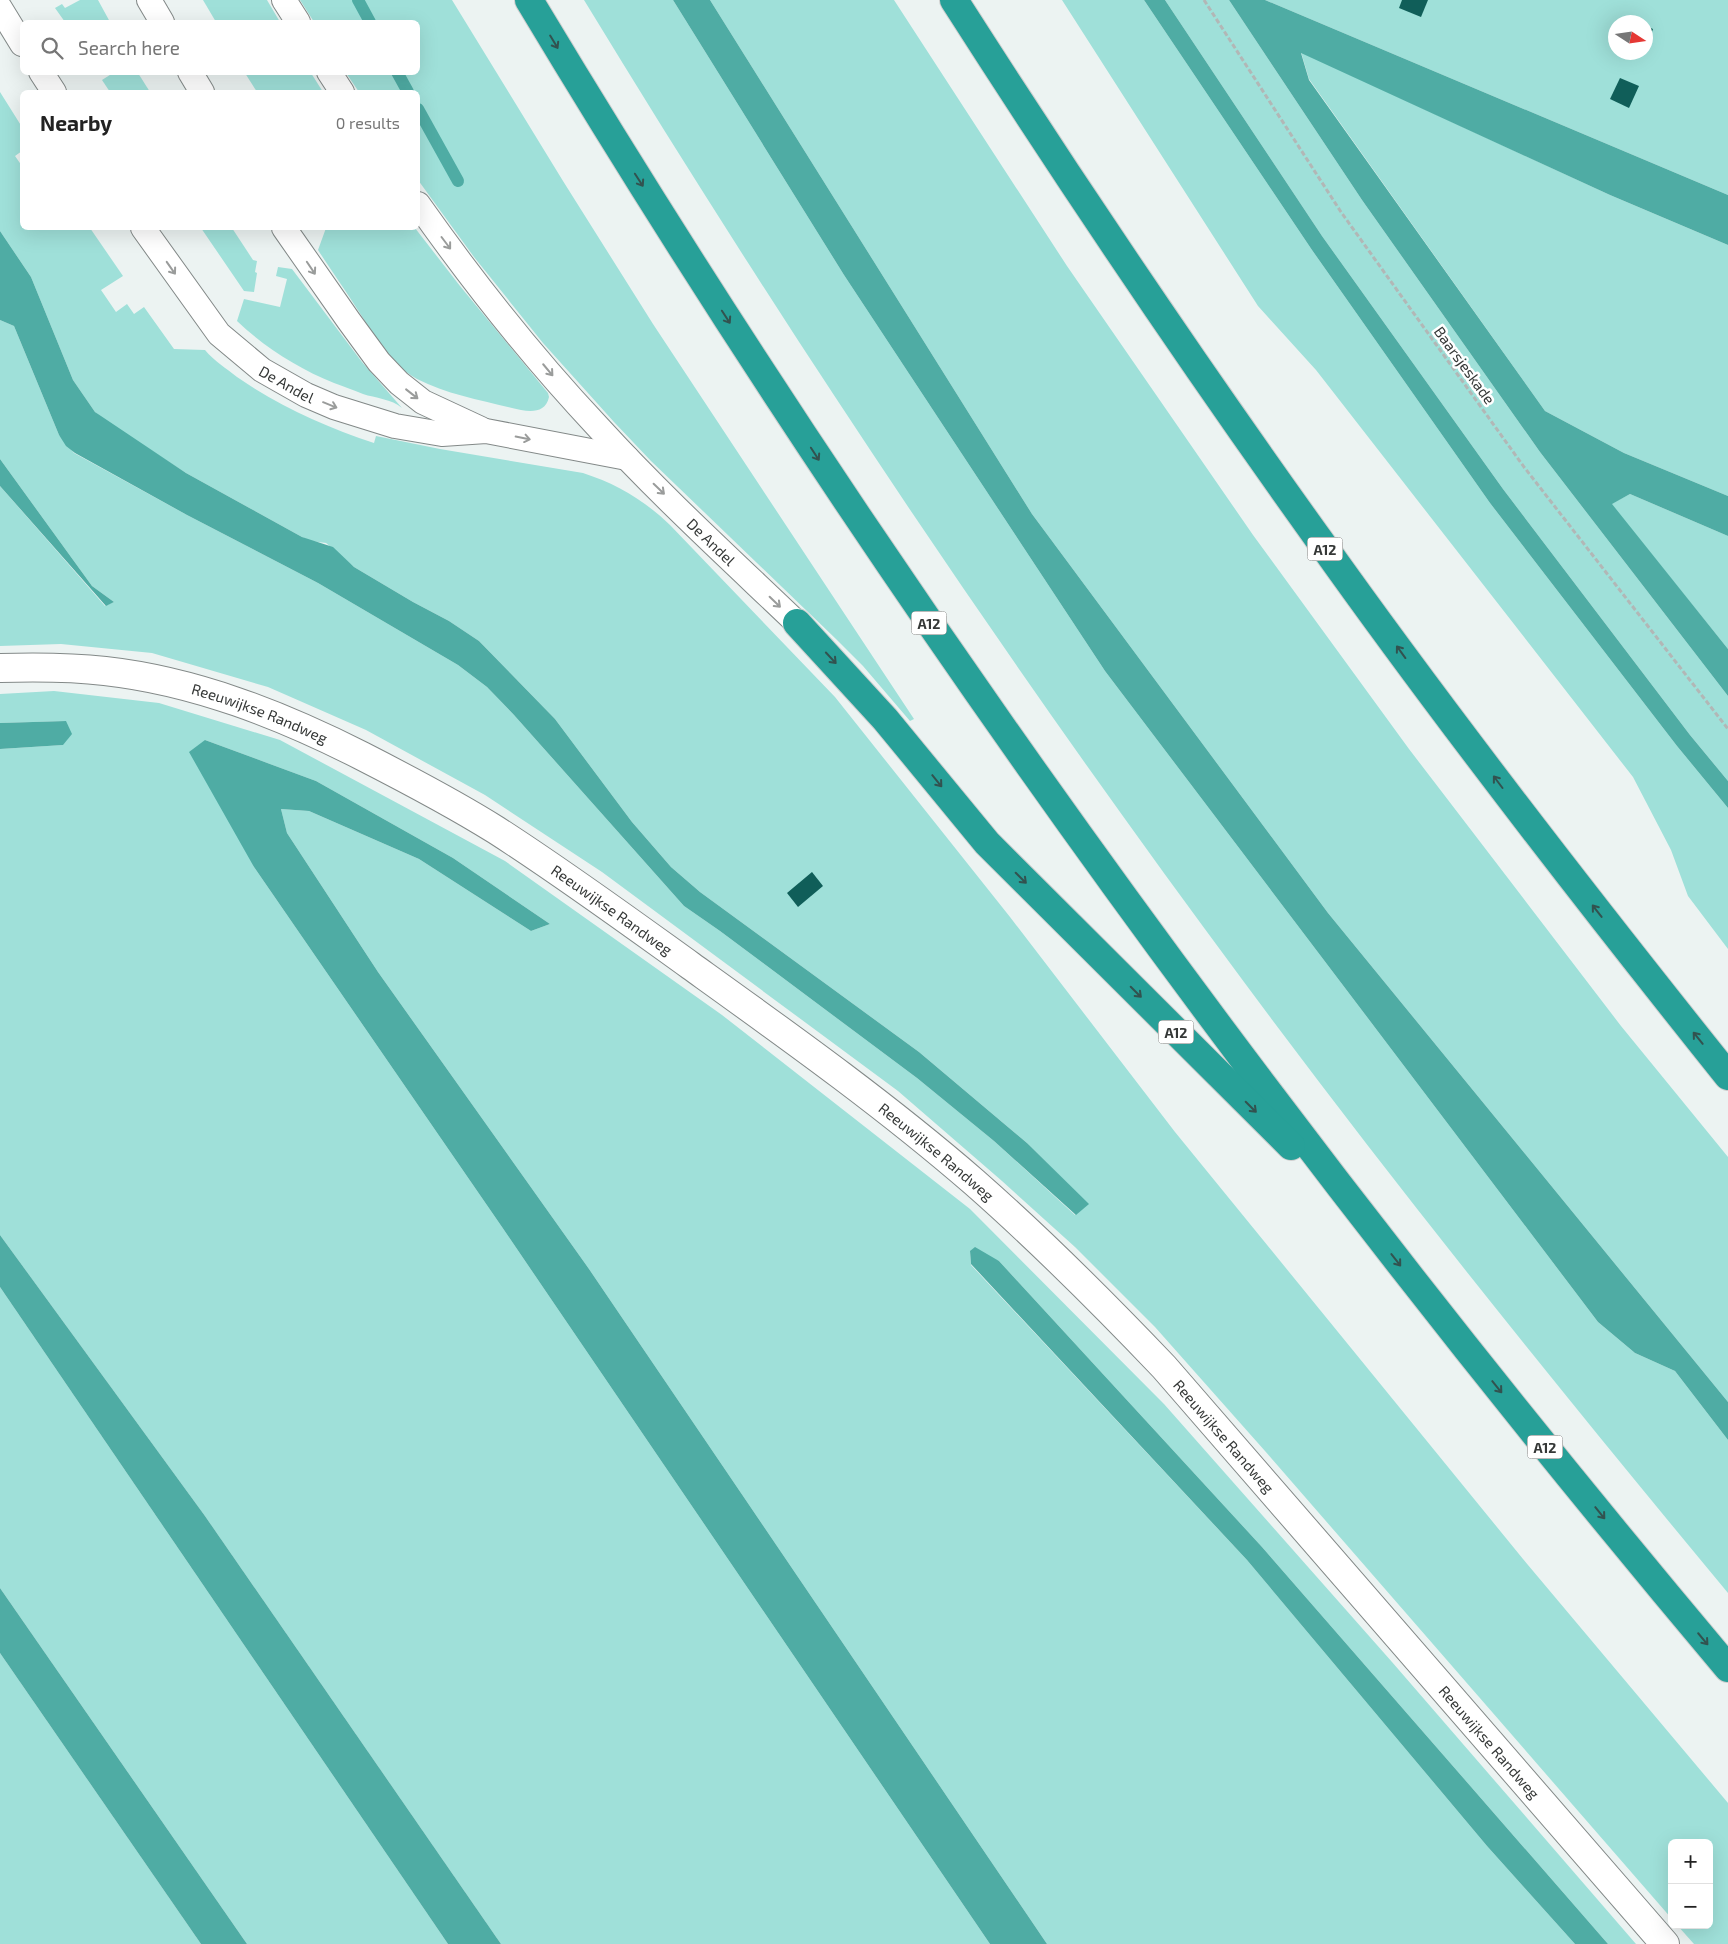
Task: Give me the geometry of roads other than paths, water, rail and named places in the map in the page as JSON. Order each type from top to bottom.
[{"type":"highway","name":"A12","points":[[529,0],[623,155],[742,341],[904,587],[1032,771],[1159,947],[1366,1222],[1540,1440],[1728,1668]]},
{"type":"highway","name":"A12","points":[[954,0],[1027,114],[1149,296],[1320,542],[1544,842],[1728,1076]]},
{"type":"highway","name":"A12","points":[[797,623],[885,719],[987,843],[1366,1222]]},
{"type":"main road","name":"Reeuwijkse Randweg","points":[[0,668],[47,667],[104,671],[158,680],[196,689],[247,705],[275,715],[336,743],[419,786],[497,831],[610,907],[849,1080],[925,1141],[998,1204],[1090,1291],[1164,1367],[1665,1944]]},
{"type":"lane","points":[[149,0],[161,20]]},
{"type":"lane","points":[[284,0],[297,20]]},
{"type":"lane","points":[[0,8],[20,41]]},
{"type":"lane","points":[[43,75],[53,90]]},
{"type":"lane","points":[[192,75],[201,90]]},
{"type":"lane","points":[[331,75],[341,90]]},
{"type":"lane","name":"De Andel","points":[[420,207],[507,321],[569,396],[627,458],[797,623]]},
{"type":"lane","name":"De Andel","points":[[144,230],[219,334],[245,357],[283,382],[334,407],[395,426],[442,434],[480,430],[627,458]]},
{"type":"lane","name":"De Andel","points":[[285,230],[349,322],[379,362],[399,383],[423,402],[464,422],[492,432]]},
{"type":"waterway","points":[[358,0],[369,20]]},
{"type":"waterway","points":[[399,75],[407,90]]},
{"type":"waterway","points":[[420,113],[458,181]]}]
